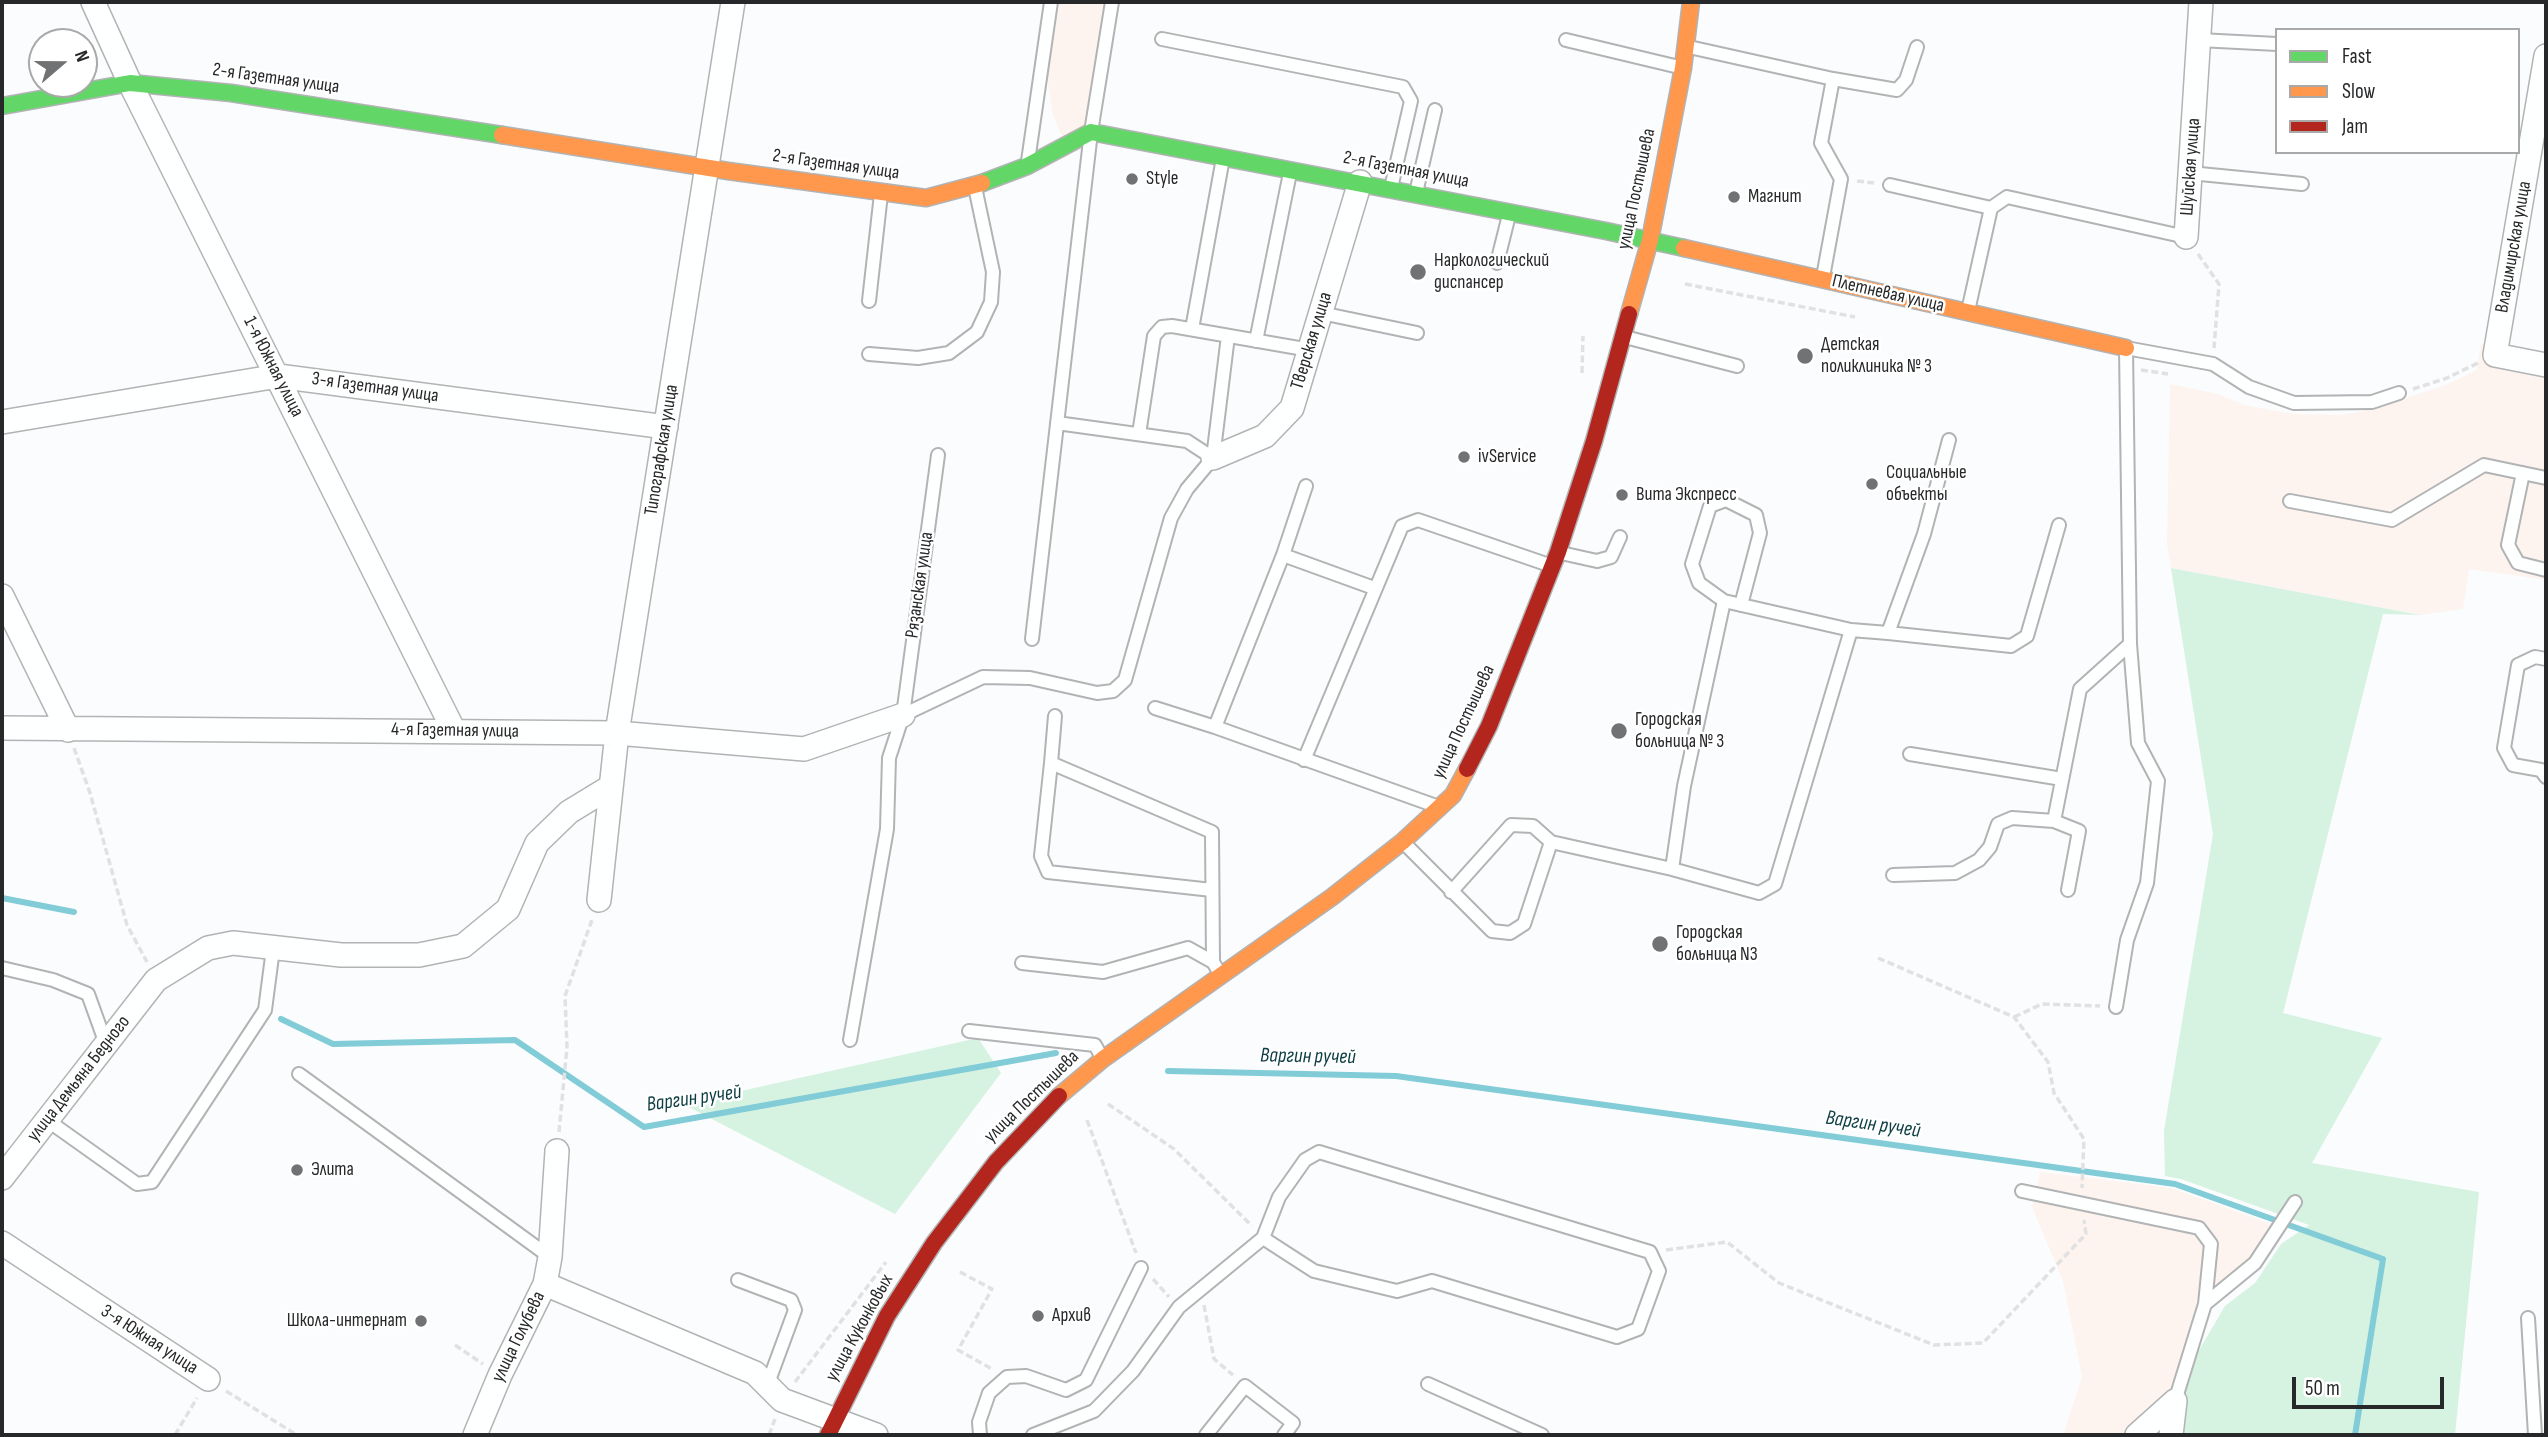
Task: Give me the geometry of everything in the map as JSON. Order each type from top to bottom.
[{"type":"street","name":"1-я Южная улица","points":[[93,2],[130,83],[454,730]]},
{"type":"street","name":"Типографская улица","points":[[599,900],[617,733],[733,2]]},
{"type":"street","name":"улица Постышева","points":[[933,1243],[996,1162],[1060,1095],[1217,969],[1332,897],[1402,842],[1442,808],[1453,795],[1489,726],[1556,559],[1594,441],[1650,240],[1683,68],[1691,2]]},
{"type":"street","name":"Шуйская улица","points":[[2186,237],[2201,2]]},
{"type":"street","name":"Владимирская улица","points":[[2495,355],[2546,55]]},
{"type":"street","name":"2-я Газетная улица","points":[[2,106],[130,83],[231,93],[926,198],[975,186],[1027,166],[1091,132],[1650,240]]},
{"type":"street","name":"Тверская улица","points":[[1213,457],[1265,436],[1293,408],[1360,182]]},
{"type":"street","name":"Плетневая улица","points":[[1650,240],[2126,348]]},
{"type":"street","points":[[2495,355],[2546,365]]},
{"type":"street","name":"3-я Газетная улица","points":[[2,422],[278,376],[666,427]]},
{"type":"street","points":[[2,596],[68,730]]},
{"type":"street","name":"4-я Газетная улица","points":[[2,728],[617,733],[804,749],[903,715]]},
{"type":"street","points":[[156,980],[208,948],[233,943],[341,955],[419,955],[463,946],[508,909],[537,843],[569,813],[610,787]]},
{"type":"street","name":"улица Демьяна Бедного","points":[[2,1178],[156,980]]},
{"type":"street","name":"улица Голубева","points":[[475,1435],[500,1375],[545,1283],[550,1257],[557,1152]]},
{"type":"street","name":"3-я Южная улица","points":[[2,1243],[208,1379]]},
{"type":"street","name":"улица Куконковых","points":[[831,1428],[887,1315],[933,1243]]},
{"type":"street","points":[[545,1283],[755,1373],[782,1400],[831,1428],[876,1435]]},
{"type":"street","points":[[2137,1435],[2175,1401]]},
{"type":"street","points":[[2171,1435],[2175,1401]]},
{"type":"lane","points":[[1027,166],[1051,2]]},
{"type":"lane","points":[[1032,639],[1091,132],[1112,2]]},
{"type":"lane","points":[[1162,38],[1403,87],[1411,101],[1391,188]]},
{"type":"lane","points":[[1566,40],[1683,68]]},
{"type":"lane","points":[[2199,40],[2275,44]]},
{"type":"lane","points":[[1686,47],[1897,90],[1906,80],[1917,47]]},
{"type":"lane","points":[[1823,280],[1841,179],[1821,143],[1833,79]]},
{"type":"lane","points":[[1416,193],[1435,110]]},
{"type":"lane","points":[[1192,330],[1224,157]]},
{"type":"lane","points":[[1256,341],[1290,169]]},
{"type":"lane","points":[[2190,173],[2302,184]]},
{"type":"lane","points":[[1890,185],[1991,208]]},
{"type":"lane","points":[[869,354],[918,358],[949,354],[977,332],[991,302],[993,272],[975,186]]},
{"type":"lane","points":[[869,301],[881,193]]},
{"type":"lane","points":[[1968,313],[1991,208],[2007,197],[2186,237]]},
{"type":"lane","points":[[1497,263],[1510,211]]},
{"type":"lane","points":[[1321,313],[1416,333]]},
{"type":"lane","points":[[1139,434],[1154,336],[1161,327],[1172,326],[1310,350]]},
{"type":"lane","points":[[903,715],[983,677],[1030,678],[1097,693],[1113,691],[1125,680],[1171,518],[1187,489],[1213,457],[1228,336]]},
{"type":"lane","points":[[1623,336],[1737,366]]},
{"type":"lane","points":[[2116,1007],[2127,940],[2147,883],[2158,781],[2138,743],[2130,644],[2126,348],[2213,364],[2249,387],[2294,404],[2372,402],[2399,393]]},
{"type":"lane","points":[[1057,423],[1187,441],[1213,457]]},
{"type":"lane","points":[[1888,633],[1924,534],[1949,440]]},
{"type":"lane","name":"Рязанская улица","points":[[850,1041],[887,829],[889,758],[903,715],[938,455]]},
{"type":"lane","points":[[2290,501],[2392,520],[2484,465],[2546,478]]},
{"type":"lane","points":[[2523,473],[2508,545],[2518,563],[2546,570]]},
{"type":"lane","points":[[1215,727],[1283,555],[1306,486]]},
{"type":"lane","points":[[1741,604],[1760,533],[1756,515],[1726,500],[1710,506],[1692,564],[1699,583],[1724,601],[1851,630],[2011,646],[2027,636],[2059,525]]},
{"type":"lane","points":[[1304,760],[1402,526],[1418,520],[1556,559],[1597,561],[1611,558],[1620,537]]},
{"type":"lane","points":[[1283,555],[1374,588]]},
{"type":"lane","points":[[1672,869],[1684,786],[1724,601]]},
{"type":"lane","points":[[1451,892],[1511,825],[1534,825],[1551,842],[1672,869],[1759,893],[1775,884],[1851,630]]},
{"type":"lane","points":[[2054,821],[2080,689],[2130,644]]},
{"type":"lane","points":[[2546,659],[2535,657],[2518,665],[2504,748],[2513,765],[2541,770],[2546,777]]},
{"type":"lane","points":[[1155,708],[1442,808]]},
{"type":"lane","points":[[1055,716],[1041,856],[1048,872],[1212,890]]},
{"type":"lane","points":[[1910,754],[2062,779]]},
{"type":"lane","points":[[1051,763],[1212,832],[1212,890],[1217,969]]},
{"type":"lane","points":[[1893,876],[1955,873],[1979,860],[1990,847],[1998,824],[2012,818],[2054,821],[2079,831],[2068,890]]},
{"type":"lane","points":[[1402,842],[1492,931],[1510,933],[1524,924],[1551,842]]},
{"type":"lane","points":[[1022,963],[1103,972],[1188,948],[1217,969]]},
{"type":"lane","points":[[47,1120],[137,1184],[152,1182],[265,1010],[273,949]]},
{"type":"lane","points":[[2,968],[53,979],[88,993],[106,1044]]},
{"type":"lane","points":[[969,1031],[1095,1045],[1103,1059]]},
{"type":"lane","points":[[299,1074],[550,1257]]},
{"type":"lane","points":[[1032,1435],[1094,1411],[1133,1371],[1179,1307],[1263,1238],[1279,1197],[1304,1160],[1319,1152],[1650,1252],[1659,1271],[1638,1329],[1617,1337],[1432,1280],[1397,1291],[1314,1271],[1263,1238]]},
{"type":"lane","points":[[2022,1191],[2199,1228],[2211,1244],[2206,1304],[2175,1401]]},
{"type":"lane","points":[[2206,1304],[2256,1263],[2295,1202]]},
{"type":"lane","points":[[980,1435],[979,1422],[989,1393],[1007,1377],[1026,1376],[1066,1390],[1086,1380],[1141,1268]]},
{"type":"lane","points":[[738,1280],[791,1300],[795,1310],[767,1387]]},
{"type":"lane","points":[[2528,1318],[2535,1435]]},
{"type":"lane","points":[[1428,1384],[1542,1435]]},
{"type":"lane","points":[[1206,1435],[1245,1386],[1293,1423],[1284,1435]]},
{"type":"path","points":[[1841,179],[1890,185]]},
{"type":"path","name":"Шуйская улица","points":[[2186,237],[2219,284],[2213,364]]},
{"type":"path","points":[[2399,393],[2447,378],[2495,355]]},
{"type":"path","points":[[68,730],[90,793],[127,925],[156,980]]},
{"type":"path","points":[[557,1152],[567,1047],[565,996],[599,900]]},
{"type":"path","points":[[1650,1252],[1727,1242],[1779,1283],[1934,1345],[1983,1342],[2085,1234],[2081,1171],[2084,1139],[2054,1093],[2048,1062],[2014,1017],[1878,958]]},
{"type":"path","points":[[2014,1017],[2042,1004],[2116,1007]]},
{"type":"path","points":[[1108,1104],[1174,1149],[1263,1238]]},
{"type":"path","points":[[1087,1120],[1141,1268],[1179,1307]]},
{"type":"path","points":[[960,1272],[992,1289],[958,1350],[1007,1377]]},
{"type":"path","points":[[1201,1289],[1214,1359],[1245,1386]]},
{"type":"path","points":[[455,1345],[500,1375]]},
{"type":"path","points":[[175,1435],[208,1379]]},
{"type":"path","name":"3-я Южная улица","points":[[208,1379],[297,1435]]},
{"type":"shaded area","points":[[1060,2],[1109,2],[1086,136],[1062,136],[1053,115],[1047,77]]},
{"type":"shaded area","points":[[2481,344],[2546,368],[2546,580],[2469,569],[2463,609],[2420,615],[2171,568],[2167,543],[2170,384],[2218,394],[2244,405],[2294,414],[2343,415],[2372,409],[2446,385],[2477,370]]},
{"type":"shaded area","points":[[2040,1172],[2171,1188],[2275,1225],[2260,1252],[2221,1290],[2199,1291],[2186,1349],[2175,1380],[2162,1405],[2158,1435],[2063,1435],[2082,1377],[2063,1281],[2032,1207]]},
{"type":"green space","points":[[2171,568],[2420,615],[2383,614],[2283,1013],[2382,1038],[2312,1163],[2479,1192],[2455,1435],[2174,1435],[2175,1415],[2198,1352],[2225,1306],[2255,1283],[2281,1244],[2309,1225],[2181,1179],[2165,1176],[2164,1131],[2213,834]]},
{"type":"green space","points":[[978,1038],[1001,1073],[895,1214],[683,1104]]},
{"type":"waterway","name":"Варгин ручей","points":[[2,898],[74,912]]},
{"type":"waterway","name":"Варгин ручей","points":[[281,1019],[333,1044],[515,1040],[644,1127],[1056,1053]]},
{"type":"waterway","name":"Варгин ручей","points":[[1168,1071],[1396,1076],[2175,1184],[2383,1259],[2355,1435]]},
{"type":"traffic: fast","points":[[2,106],[130,83],[231,93],[502,135]]},
{"type":"traffic: fast","points":[[982,183],[1027,166],[1091,132],[1684,248]]},
{"type":"traffic: slow","points":[[1629,314],[1650,240],[1683,68],[1691,2]]},
{"type":"traffic: slow","points":[[502,135],[728,171],[926,198],[982,183]]},
{"type":"traffic: slow","points":[[1684,248],[2126,348]]},
{"type":"traffic: slow","points":[[1059,1096],[1103,1059],[1332,897],[1402,842],[1453,795],[1467,769]]},
{"type":"traffic: jam","points":[[1467,769],[1489,726],[1558,552],[1594,441],[1629,314]]},
{"type":"traffic: jam","points":[[828,1435],[887,1316],[934,1243],[996,1162],[1059,1096]]},
{"type":"place","name":"Style","points":[[1132,179]]},
{"type":"place","name":"Магнит","points":[[1734,197]]},
{"type":"place","name":"Наркологический диспансер","points":[[1418,272]]},
{"type":"place","name":"Детская поликлиника № 3","points":[[1805,356]]},
{"type":"place","name":"ivService","points":[[1464,457]]},
{"type":"place","name":"Социальные объекты","points":[[1872,484]]},
{"type":"place","name":"Вита Экспресс","points":[[1622,495]]},
{"type":"place","name":"Городская больница № 3","points":[[1619,731]]},
{"type":"place","name":"Городская больница N3","points":[[1660,944]]},
{"type":"place","name":"Элита","points":[[297,1170]]},
{"type":"place","name":"Архив","points":[[1038,1316]]},
{"type":"place","name":"Школа-интернат","points":[[421,1321]]}]
